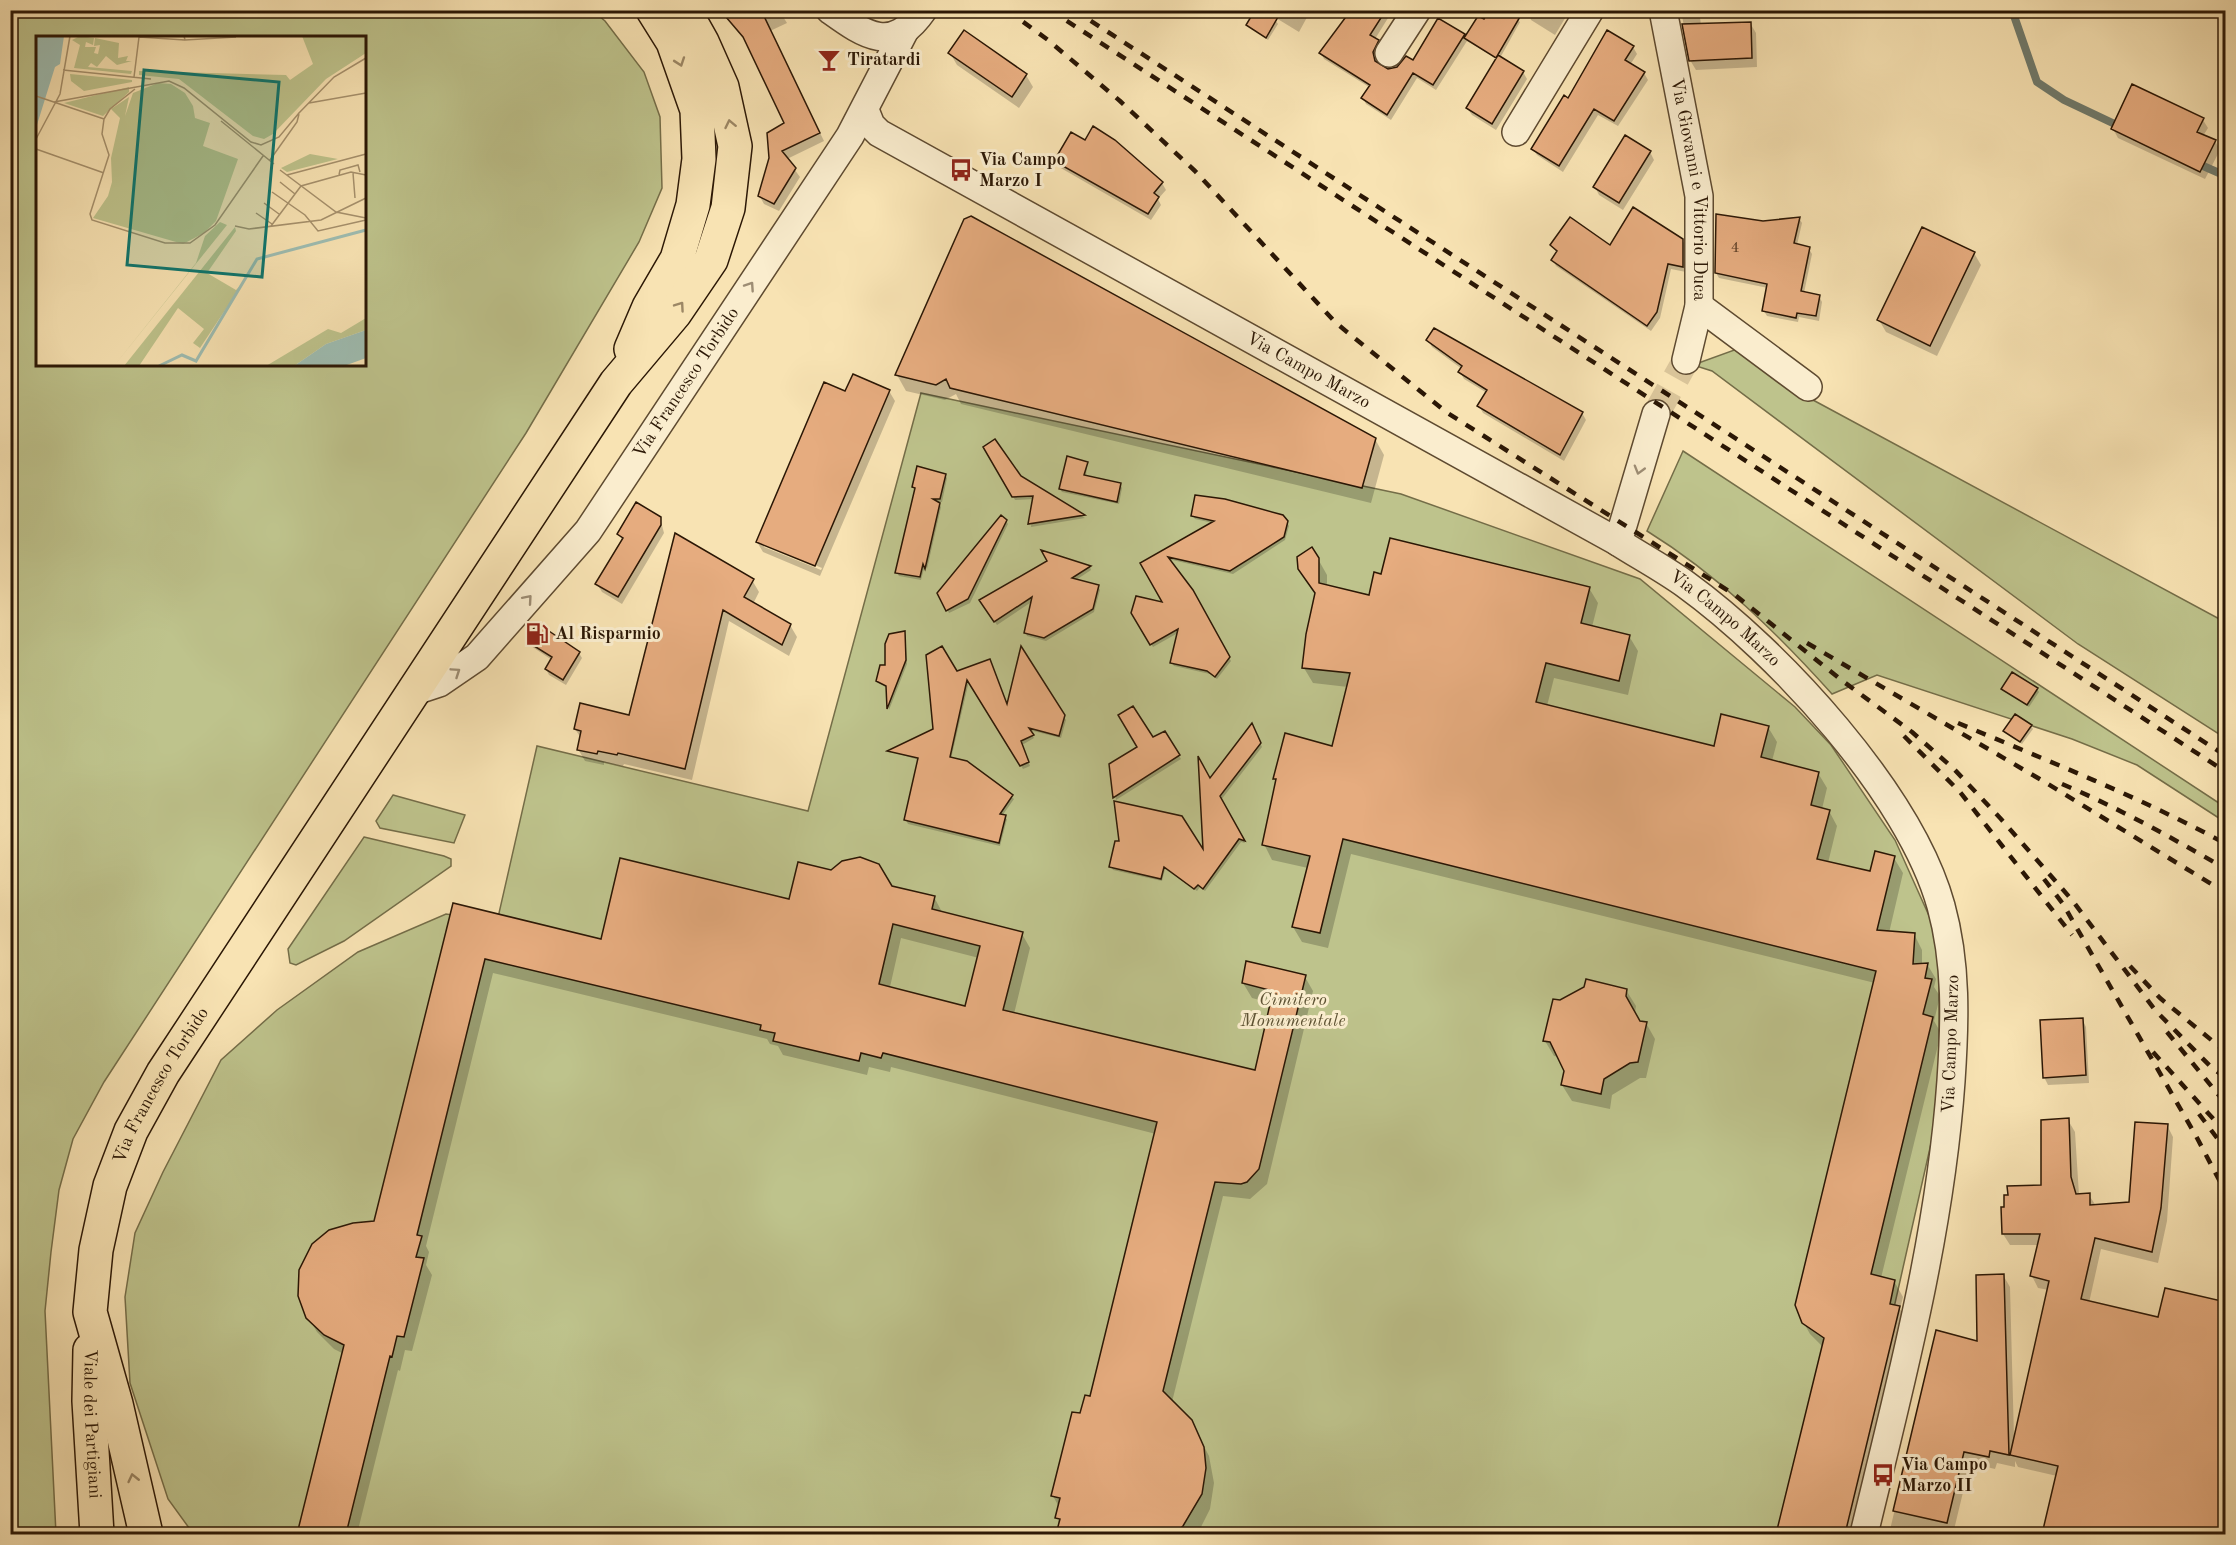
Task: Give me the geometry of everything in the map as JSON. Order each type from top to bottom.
[{"type":"main road","name":"Via Francesco Torbido","points":[[616,383],[649,307],[677,259],[693,205],[699,159],[697,110],[673,42],[653,10]]},
{"type":"main road","name":"Via Francesco Torbido","points":[[146,1529],[116,1404],[90,1312],[96,1250],[110,1186],[131,1131],[163,1073],[616,383],[675,313],[711,260],[728,208],[735,146],[718,78],[684,10]]},
{"type":"main road","name":"Viale dei Partigiani","points":[[90,1312],[89,1401],[97,1534]]},
{"type":"street","points":[[830,10],[850,26],[876,37],[897,36],[914,20]]},
{"type":"street","points":[[1389,53],[1417,10]]},
{"type":"street","points":[[1516,132],[1590,10]]},
{"type":"street","name":"Via Giovanni e Vittorio Duca","points":[[1662,10],[1699,196],[1699,306],[1808,387]]},
{"type":"street","name":"Via Francesco Torbido","points":[[416,690],[439,683],[477,657],[588,531],[850,136],[914,20]]},
{"type":"street","name":"Via Campo Marzo","points":[[865,110],[871,125],[879,133],[1618,542],[1694,591],[1730,620],[1792,680],[1846,740],[1885,793],[1922,852],[1941,906],[1953,964],[1956,1012],[1947,1137],[1923,1293],[1864,1534]]},
{"type":"street","points":[[1686,360],[1699,306]]},
{"type":"street","points":[[1618,542],[1656,414]]},
{"type":"green space","points":[[10,11],[593,11],[605,21],[644,72],[660,117],[662,188],[639,242],[526,433],[104,1082],[73,1139],[59,1190],[45,1311],[56,1534],[10,1534]]},
{"type":"green space","points":[[1737,349],[1813,400],[2225,622],[2225,738],[2078,644],[1712,371],[1693,365]]},
{"type":"green space","name":"Cimitero Monumentale","points":[[921,393],[1401,494],[1640,579],[1795,707],[1831,745],[1895,840],[1939,938],[1939,1108],[1843,1534],[194,1534],[192,1532],[168,1499],[130,1383],[125,1297],[135,1233],[163,1172],[221,1060],[277,1010],[358,952],[446,914],[497,922],[537,746],[808,811]]},
{"type":"green space","points":[[1683,451],[2225,807],[2225,822],[2137,765],[2072,739],[1877,675],[1832,694],[1745,606],[1698,566],[1647,531]]},
{"type":"green space","points":[[393,795],[465,815],[454,843],[380,828],[376,821]]},
{"type":"green space","points":[[364,837],[444,856],[451,859],[451,866],[344,941],[296,965],[290,963],[288,949]]},
{"type":"building","points":[[720,10],[761,10],[820,133],[782,151],[796,168],[774,204],[758,196],[769,158],[767,133],[784,123],[743,37]]},
{"type":"building","points":[[1255,10],[1282,10],[1266,38],[1246,25]]},
{"type":"building","points":[[1351,10],[1386,10],[1370,35],[1379,40],[1373,52],[1375,61],[1388,69],[1397,67],[1406,56],[1413,60],[1438,18],[1465,34],[1433,85],[1413,73],[1387,115],[1361,98],[1370,85],[1319,53]]},
{"type":"building","points":[[1489,10],[1524,10],[1496,58],[1464,38],[1478,16],[1484,19]]},
{"type":"building","points":[[1751,22],[1752,58],[1689,61],[1682,24]]},
{"type":"building","points":[[964,30],[1027,74],[1012,97],[948,53]]},
{"type":"building","points":[[1607,30],[1634,46],[1625,60],[1645,72],[1614,121],[1594,109],[1559,166],[1531,149],[1564,95],[1568,98]]},
{"type":"building","points":[[1498,55],[1524,71],[1492,124],[1466,108]]},
{"type":"building","points":[[2132,84],[2204,118],[2197,132],[2216,140],[2200,172],[2111,129]]},
{"type":"building","points":[[1093,126],[1115,140],[1163,182],[1154,193],[1159,197],[1148,214],[1054,161],[1071,132],[1085,140]]},
{"type":"building","points":[[1625,135],[1651,151],[1619,203],[1593,187]]},
{"type":"building","points":[[1633,207],[1683,239],[1683,267],[1668,264],[1657,312],[1647,326],[1551,260],[1557,251],[1550,245],[1570,217],[1610,245]]},
{"type":"building","points":[[1716,214],[1763,221],[1800,217],[1794,243],[1810,247],[1801,291],[1820,295],[1816,316],[1797,313],[1796,318],[1762,311],[1767,284],[1715,273]]},
{"type":"building","points":[[971,216],[1376,438],[1362,488],[950,388],[946,379],[936,385],[895,375],[964,219]]},
{"type":"building","points":[[1922,227],[1975,252],[1930,346],[1877,320]]},
{"type":"building","points":[[1434,328],[1583,412],[1560,455],[1477,406],[1487,390],[1458,372],[1462,366],[1426,340]]},
{"type":"building","points":[[853,374],[890,390],[815,566],[756,542],[824,382],[845,391]]},
{"type":"building","points":[[995,439],[1021,476],[1085,515],[1028,524],[1033,496],[1012,497],[983,447]]},
{"type":"building","points":[[1067,456],[1088,462],[1084,475],[1121,483],[1117,502],[1059,489]]},
{"type":"building","points":[[917,466],[946,474],[940,499],[933,499],[940,503],[925,569],[923,564],[920,577],[895,573],[915,488],[912,487]]},
{"type":"building","points":[[1195,495],[1225,499],[1283,515],[1288,521],[1284,537],[1230,571],[1168,557],[1193,590],[1230,657],[1215,677],[1207,671],[1170,663],[1178,629],[1150,645],[1131,613],[1136,596],[1162,602],[1140,563],[1214,521],[1191,516]]},
{"type":"building","points":[[636,502],[661,517],[661,525],[618,597],[595,584],[623,538],[617,534]]},
{"type":"building","points":[[1001,515],[1007,520],[968,599],[946,611],[937,593]]},
{"type":"building","points":[[675,533],[754,579],[744,597],[791,624],[782,645],[723,610],[685,769],[618,753],[617,755],[598,751],[597,754],[577,750],[581,731],[574,729],[580,703],[629,715]]},
{"type":"building","points":[[1390,538],[1590,587],[1581,623],[1630,635],[1619,681],[1546,663],[1536,702],[1714,746],[1721,714],[1769,726],[1761,757],[1819,772],[1811,805],[1830,810],[1817,859],[1870,871],[1875,851],[1895,856],[1877,930],[1915,933],[1913,964],[1928,963],[1925,978],[1932,979],[1923,1014],[1933,1017],[1871,1274],[1895,1280],[1890,1304],[1900,1306],[1845,1534],[1776,1534],[1824,1338],[1802,1323],[1795,1305],[1876,971],[1343,839],[1320,933],[1292,927],[1310,856],[1262,845],[1276,779],[1273,779],[1285,733],[1332,746],[1350,673],[1302,668],[1306,634],[1315,593],[1298,569],[1297,557],[1312,547],[1319,558],[1319,583],[1369,595],[1374,572],[1381,574]]},
{"type":"building","points":[[1041,550],[1091,566],[1072,578],[1099,585],[1093,609],[1044,638],[1024,633],[1032,597],[994,622],[979,600],[1047,561]]},
{"type":"building","points":[[537,623],[580,652],[563,680],[545,669],[552,657],[526,641]]},
{"type":"building","points":[[905,631],[906,660],[887,709],[886,686],[876,681],[880,665],[885,665],[885,644],[889,634]]},
{"type":"building","points":[[942,646],[957,671],[990,659],[1007,704],[1021,646],[1065,715],[1059,736],[1029,728],[1034,735],[1021,741],[1029,762],[1020,766],[967,680],[950,757],[967,761],[1013,795],[1000,814],[1006,815],[999,843],[904,820],[918,758],[887,751],[933,729],[926,655]]},
{"type":"building","points":[[2012,672],[2038,688],[2027,705],[2001,689]]},
{"type":"building","points":[[1133,706],[1153,737],[1165,731],[1180,755],[1113,798],[1109,764],[1137,747],[1118,715]]},
{"type":"building","points":[[2015,714],[2032,725],[2020,742],[2003,731]]},
{"type":"building","points":[[1252,723],[1261,743],[1220,796],[1245,841],[1239,839],[1203,889],[1198,885],[1194,889],[1164,867],[1161,879],[1109,867],[1115,841],[1119,841],[1114,801],[1182,816],[1203,849],[1198,756],[1210,778]]},
{"type":"building","points":[[860,857],[879,864],[892,886],[935,896],[932,909],[1023,932],[1003,1010],[1255,1070],[1273,991],[1242,983],[1246,961],[1306,975],[1259,1169],[1247,1182],[1241,1184],[1215,1182],[1163,1391],[1192,1420],[1204,1447],[1206,1468],[1202,1494],[1183,1526],[1174,1534],[1056,1534],[1060,1519],[1055,1518],[1060,1498],[1051,1496],[1072,1412],[1080,1413],[1085,1395],[1090,1396],[1157,1122],[883,1053],[881,1058],[861,1053],[859,1061],[773,1041],[775,1033],[760,1030],[761,1025],[485,959],[417,1235],[422,1236],[416,1257],[424,1258],[404,1337],[397,1336],[392,1357],[390,1356],[346,1534],[297,1534],[344,1345],[324,1335],[306,1318],[298,1296],[299,1270],[312,1244],[329,1230],[353,1223],[374,1221],[453,903],[601,939],[620,858],[789,899],[798,862],[831,870],[842,861]],"holes":[[[893,924],[980,946],[965,1006],[879,984]]]},
{"type":"building","points":[[1586,979],[1627,989],[1626,996],[1640,1021],[1647,1022],[1638,1062],[1630,1063],[1604,1079],[1601,1094],[1561,1085],[1564,1071],[1550,1042],[1543,1041],[1553,999],[1560,1000],[1584,987]]},
{"type":"building","points":[[2083,1018],[2086,1075],[2043,1078],[2040,1020]]},
{"type":"building","points":[[2069,1118],[2071,1177],[2076,1194],[2090,1193],[2090,1205],[2129,1202],[2135,1122],[2168,1124],[2161,1208],[2152,1252],[2095,1238],[2081,1299],[2158,1317],[2165,1288],[2226,1302],[2226,1534],[2042,1534],[2058,1466],[2010,1455],[2049,1281],[2030,1276],[2040,1234],[2002,1234],[2001,1207],[2004,1207],[2004,1195],[2008,1195],[2007,1186],[2041,1185],[2041,1120]]},
{"type":"building","points":[[2004,1274],[2009,1455],[1990,1451],[1989,1457],[1964,1452],[1947,1523],[1893,1511],[1936,1330],[1977,1341],[1976,1275]]},
{"type":"waterway","points":[[2012,10],[2037,82],[2064,100],[2121,127]]},
{"type":"waterway","points":[[2194,162],[2226,176]]},
{"type":"tunnel","points":[[1656,414],[1686,360]]},
{"type":"railway","points":[[1007,10],[1048,40],[1120,101],[1195,171],[1336,323],[1446,412],[1735,595],[1844,682],[1912,732],[1954,769],[2001,819],[2072,900],[2155,1010],[2211,1067],[2226,1078]]},
{"type":"railway","points":[[1050,10],[2226,772]]},
{"type":"railway","points":[[1074,10],[2226,756]]},
{"type":"railway","points":[[1807,643],[2043,781],[2226,893]]},
{"type":"railway","points":[[1958,723],[2127,795],[2226,844]]},
{"type":"railway","points":[[1904,736],[1960,792],[2072,935]]},
{"type":"railway","points":[[2062,784],[2125,813],[2226,869]]},
{"type":"railway","points":[[2044,879],[2063,904],[2196,1136],[2226,1193]]},
{"type":"railway","points":[[2130,966],[2160,998],[2226,1052]]},
{"type":"railway","points":[[2167,1032],[2226,1104]]},
{"type":"railway","points":[[2153,1052],[2226,1133]]},
{"type":"railway","points":[[2199,1114],[2226,1150]]},
{"type":"place","name":"Tiratardi","points":[[829,60]]},
{"type":"place","name":"Via Campo Marzo I","points":[[961,170]]},
{"type":"place","name":"Al Risparmio","points":[[537,634]]},
{"type":"place","name":"Via Campo Marzo II","points":[[1883,1475]]}]
